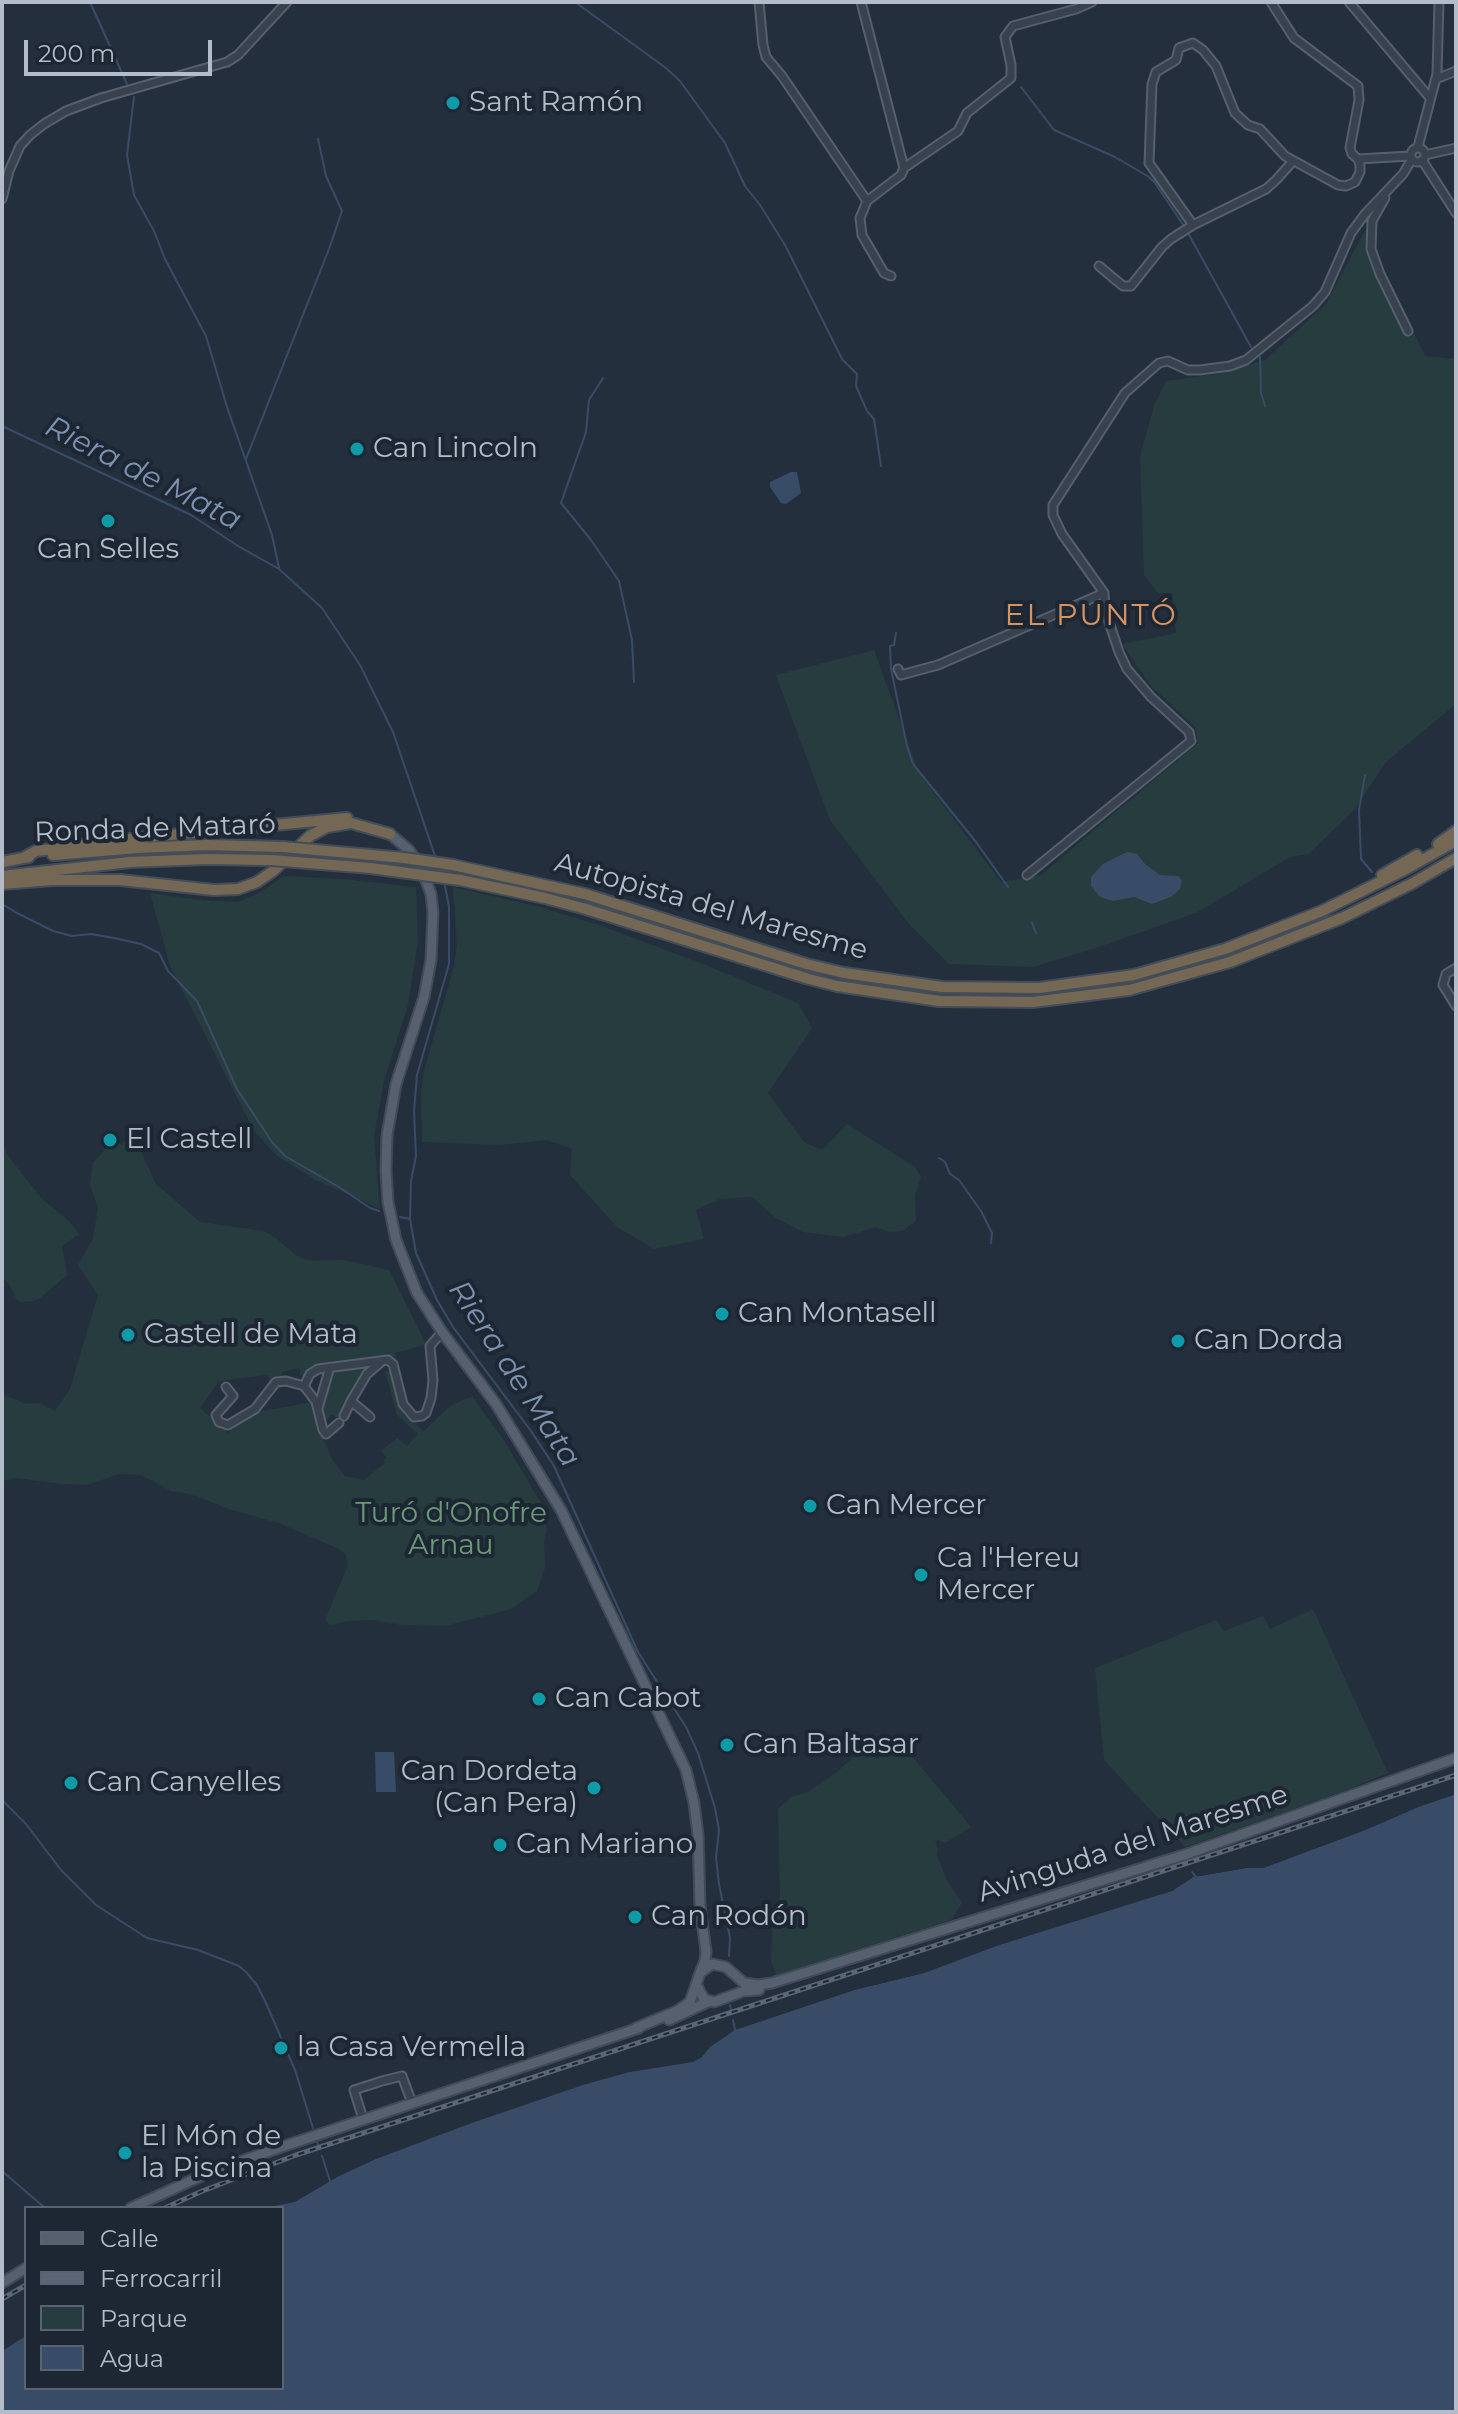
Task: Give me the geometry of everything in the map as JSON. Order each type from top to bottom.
[{"type":"highway","points":[[25,857],[36,851],[128,839],[333,818],[361,820],[390,834]]},
{"type":"highway","points":[[2,884],[120,880],[214,890],[238,889],[257,882],[273,871],[310,836],[327,827],[351,823],[390,834]]},
{"type":"highway","points":[[1359,893],[1393,867],[1456,831]]},
{"type":"highway","name":"Autopista del Maresme","points":[[453,865],[585,894],[806,964],[887,981],[974,989],[1039,988],[1165,968],[1283,927],[1359,893],[1456,841]]},
{"type":"highway","name":"Ronda de Mataró","points":[[2,862],[25,857],[166,847],[283,847],[453,865]]},
{"type":"highway","name":"Ronda de Mataró","points":[[2,876],[130,862],[207,859],[271,860],[371,868],[460,880]]},
{"type":"highway","name":"Autopista del Maresme","points":[[460,880],[573,905],[809,979],[871,993],[969,1003],[1033,1002],[1153,985],[1205,970],[1342,918],[1456,860]]},
{"type":"main road","points":[[135,2206],[208,2173],[636,2028],[690,2002],[705,1961],[698,1834],[686,1770],[566,1519],[504,1416],[442,1332],[410,1280],[396,1240],[388,1202],[386,1171],[390,1114],[396,1084],[424,997],[433,933],[433,905],[428,883],[416,859],[390,834]]},
{"type":"main road","name":"Avinguda del Maresme","points":[[731,1973],[744,1983],[759,1985],[823,1968],[1215,1845],[1456,1758]]},
{"type":"main road","points":[[696,1984],[700,1995],[719,2002],[728,1997],[734,1988],[731,1973],[714,1957],[704,1936]]},
{"type":"main road","points":[[700,1973],[712,1964],[722,1965]]},
{"type":"main road","name":"Avinguda del Maresme","points":[[728,1997],[744,1991],[774,1988],[823,1968]]},
{"type":"main road","points":[[636,2028],[667,2021],[710,2001]]},
{"type":"main road","points":[[2,2283],[24,2269]]},
{"type":"street","points":[[2,199],[20,146],[44,124],[66,111],[101,98],[227,62],[238,55],[287,2]]},
{"type":"street","points":[[759,2],[766,57],[867,201]]},
{"type":"street","points":[[861,2],[904,168]]},
{"type":"street","points":[[891,276],[884,273],[862,235],[860,218],[867,201],[901,175],[904,168],[958,131],[967,113],[1011,78],[1005,37],[1013,26],[1092,2]]},
{"type":"street","points":[[1271,2],[1294,38],[1358,86],[1359,100],[1350,148],[1358,159],[1424,158],[1456,148]]},
{"type":"street","points":[[1349,2],[1430,98]]},
{"type":"street","points":[[1408,331],[1371,249],[1372,221],[1413,150],[1418,147],[1436,79],[1439,2]]},
{"type":"street","points":[[1193,225],[1149,163],[1152,84],[1156,72],[1176,60],[1179,48],[1193,43],[1203,50],[1216,66],[1235,113],[1248,125],[1260,129],[1274,146],[1293,161],[1328,181],[1346,186],[1355,182],[1360,172],[1358,159]]},
{"type":"street","points":[[1436,79],[1456,71]]},
{"type":"street","points":[[1418,147],[1423,150],[1424,158],[1456,213]]},
{"type":"street","points":[[1099,266],[1123,286],[1131,286],[1162,247],[1193,225],[1266,189],[1293,161]]},
{"type":"street","points":[[1027,875],[1191,741],[1189,732],[1151,697],[1127,669],[1105,610],[1104,593],[1062,534],[1052,510],[1058,497],[1125,393],[1144,374],[1164,360],[1188,370],[1230,366],[1255,355],[1320,298],[1351,233],[1390,189]]},
{"type":"street","points":[[898,669],[901,675],[938,665],[1104,593]]},
{"type":"street","points":[[1456,968],[1446,974],[1443,985],[1456,1006]]},
{"type":"street","points":[[304,1386],[313,1372],[383,1360],[393,1364],[403,1404],[414,1417],[422,1416],[431,1398],[430,1346],[442,1332]]},
{"type":"street","points":[[226,1387],[233,1396],[216,1415],[219,1422],[228,1425],[255,1409],[270,1388],[281,1381],[304,1386],[313,1395],[326,1434],[342,1420],[367,1374],[383,1360]]},
{"type":"street","points":[[318,1408],[330,1367]]},
{"type":"street","points":[[351,1401],[370,1417]]},
{"type":"street","points":[[363,2119],[354,2090],[374,2083],[402,2076],[412,2103]]},
{"type":"green space","points":[[1365,230],[1425,356],[1456,359],[1456,704],[1386,762],[1355,809],[1309,854],[1290,857],[1196,913],[1033,967],[949,964],[909,924],[830,820],[776,675],[874,650],[919,773],[1001,882],[1041,875],[1198,743],[1195,727],[1151,686],[1122,644],[1176,633],[1172,593],[1158,593],[1144,575],[1140,456],[1154,406],[1166,381],[1217,374],[1265,360],[1326,304]]},
{"type":"green space","points":[[284,876],[416,887],[418,941],[408,1005],[384,1081],[374,1136],[380,1209],[314,1179],[277,1156],[254,1131],[170,966],[150,893],[238,902],[259,893]]},
{"type":"green space","points":[[453,887],[536,906],[599,925],[798,1003],[812,1028],[768,1093],[804,1142],[822,1150],[847,1124],[915,1167],[921,1177],[915,1196],[916,1221],[903,1231],[889,1232],[875,1227],[844,1237],[803,1232],[776,1218],[752,1197],[720,1199],[696,1210],[704,1239],[654,1249],[617,1227],[570,1175],[572,1149],[547,1140],[500,1145],[422,1142],[424,1071],[454,966],[457,944]]},
{"type":"green space","name":"Turó d'Onofre Arnau","points":[[128,1131],[132,1132],[156,1184],[200,1222],[264,1231],[305,1259],[344,1260],[389,1270],[425,1342],[425,1345],[395,1353],[406,1402],[394,1356],[318,1367],[301,1376],[299,1368],[282,1372],[282,1378],[267,1388],[270,1382],[266,1375],[219,1381],[200,1408],[228,1433],[257,1412],[313,1402],[321,1434],[332,1459],[345,1476],[364,1480],[385,1463],[382,1450],[397,1438],[407,1446],[418,1434],[397,1415],[385,1371],[390,1371],[405,1416],[424,1431],[450,1406],[472,1396],[505,1442],[542,1505],[547,1531],[544,1541],[545,1568],[537,1591],[511,1609],[445,1626],[402,1625],[372,1620],[330,1625],[325,1620],[348,1565],[346,1555],[339,1549],[279,1523],[190,1494],[171,1491],[141,1475],[118,1474],[88,1485],[16,1478],[2,1481],[2,1394],[27,1404],[40,1403],[55,1411],[70,1389],[98,1295],[78,1265],[93,1238],[98,1208],[90,1185],[93,1163],[111,1143],[114,1145],[117,1141],[122,1145],[128,1138]]},
{"type":"green space","points":[[2,1142],[9,1157],[41,1198],[70,1222],[79,1234],[62,1246],[67,1275],[33,1301],[20,1302],[2,1278]]},
{"type":"green space","points":[[373,1364],[340,1416],[337,1418],[332,1414],[325,1422],[322,1420],[320,1410],[332,1370]]},
{"type":"green space","points":[[1313,1609],[1388,1773],[1185,1847],[1104,1760],[1095,1668],[1216,1620],[1224,1631],[1263,1616],[1270,1629]]},
{"type":"green space","points":[[900,1742],[971,1827],[945,1843],[935,1841],[946,1879],[962,1903],[951,1920],[776,1975],[771,1960],[772,1926],[780,1898],[778,1809],[791,1797],[806,1793],[837,1772],[867,1744],[877,1759]]},
{"type":"water","points":[[797,472],[801,493],[786,504],[781,503],[770,482]]},
{"type":"water","points":[[1127,852],[1137,854],[1160,875],[1178,876],[1182,880],[1180,889],[1171,897],[1152,904],[1134,897],[1113,901],[1100,897],[1091,886],[1091,877],[1103,864]]},
{"type":"water","points":[[375,1752],[394,1752],[396,1792],[376,1792]]},
{"type":"water","points":[[1456,1794],[1456,2412],[2,2412],[2,2351],[24,2337],[24,2390],[284,2390],[284,2206],[274,2206],[295,2202],[376,2159],[469,2124],[583,2085],[630,2072],[693,2062],[735,2030],[854,1990],[924,1973],[996,1946],[1172,1891],[1193,1877],[1263,1868]]},
{"type":"pier","points":[[1456,1790],[1456,1794],[1263,1868],[1198,1874],[1245,1864],[1262,1864]]},
{"type":"pier","points":[[1190,1874],[1192,1878],[1172,1891],[996,1946],[924,1973],[854,1990],[743,2027],[740,2024],[853,1987],[923,1969],[995,1942],[1170,1887]]},
{"type":"waterway","points":[[90,2],[127,84]]},
{"type":"waterway","points":[[575,2],[680,81],[725,143],[745,186],[785,245],[842,359],[857,374],[856,386],[874,419],[881,466]]},
{"type":"waterway","points":[[1021,87],[1054,130],[1115,157],[1149,177],[1184,226]]},
{"type":"waterway","points":[[134,97],[127,155],[134,195],[206,336],[227,407],[272,535],[279,568]]},
{"type":"waterway","points":[[246,459],[342,211],[326,176],[318,139]]},
{"type":"waterway","points":[[1188,233],[1251,347]]},
{"type":"waterway","points":[[1260,357],[1261,393],[1265,406]]},
{"type":"waterway","points":[[603,378],[589,400],[586,432],[561,503],[619,581],[632,640],[634,682]]},
{"type":"waterway","name":"Riera de Mata","points":[[2,426],[191,515],[279,569],[322,608],[360,665],[393,732],[435,856]]},
{"type":"waterway","points":[[896,633],[894,645],[890,646],[891,669],[913,764],[1008,887]]},
{"type":"waterway","points":[[1365,775],[1359,810],[1361,859],[1372,872]]},
{"type":"waterway","name":"Riera de Mata","points":[[444,881],[449,907],[449,964],[417,1075],[414,1111],[416,1156],[411,1181],[410,1219],[416,1253],[453,1327],[554,1466],[638,1652],[686,1727],[698,1753],[719,1830],[716,1858],[730,1938],[729,1956]]},
{"type":"waterway","points":[[2,904],[53,931],[72,936],[91,934],[114,938],[141,944],[159,953],[168,971],[197,1001],[237,1089],[272,1142],[285,1156],[379,1211]]},
{"type":"waterway","points":[[1032,923],[1036,933]]},
{"type":"waterway","points":[[939,1158],[981,1211],[992,1233],[991,1243]]},
{"type":"waterway","points":[[400,1217],[410,1219]]},
{"type":"waterway","points":[[2,1800],[26,1824],[61,1870],[96,1905],[147,1938],[198,1950],[239,1966],[246,1972],[257,1985],[295,2070],[313,2128]]},
{"type":"waterway","points":[[1192,1872],[1196,1877]]},
{"type":"waterway","name":"Riera de Mata","points":[[730,2005],[731,2009]]},
{"type":"waterway","name":"Riera de Mata","points":[[733,2020],[735,2030]]},
{"type":"waterway","points":[[322,2156],[330,2181]]},
{"type":"waterway","points":[[2,2171],[43,2206]]},
{"type":"railway","points":[[169,2206],[296,2155],[1456,1775]]},
{"type":"railway","points":[[2,2299],[24,2286]]},
{"type":"place","name":"Sant Ramón","points":[[453,103]]},
{"type":"place","name":"Can Lincoln","points":[[357,449]]},
{"type":"place","name":"Can Selles","points":[[108,521]]},
{"type":"place","name":"El Castell","points":[[110,1140]]},
{"type":"place","name":"Can Montasell","points":[[722,1314]]},
{"type":"place","name":"Castell de Mata","points":[[128,1335]]},
{"type":"place","name":"Can Dorda","points":[[1178,1341]]},
{"type":"place","name":"Can Mercer","points":[[810,1506]]},
{"type":"place","name":"Ca l'Hereu Mercer","points":[[921,1575]]},
{"type":"place","name":"Can Cabot","points":[[539,1699]]},
{"type":"place","name":"Can Baltasar","points":[[727,1745]]},
{"type":"place","name":"Can Canyelles","points":[[71,1783]]},
{"type":"place","name":"Can Dordeta (Can Pera)","points":[[594,1788]]},
{"type":"place","name":"Can Mariano","points":[[500,1845]]},
{"type":"place","name":"Can Rodón","points":[[635,1917]]},
{"type":"place","name":"la Casa Vermella","points":[[281,2048]]},
{"type":"place","name":"El Món de la Piscina","points":[[125,2153]]},
{"type":"district","name":"EL PUNTÓ","points":[[1091,616]]}]
